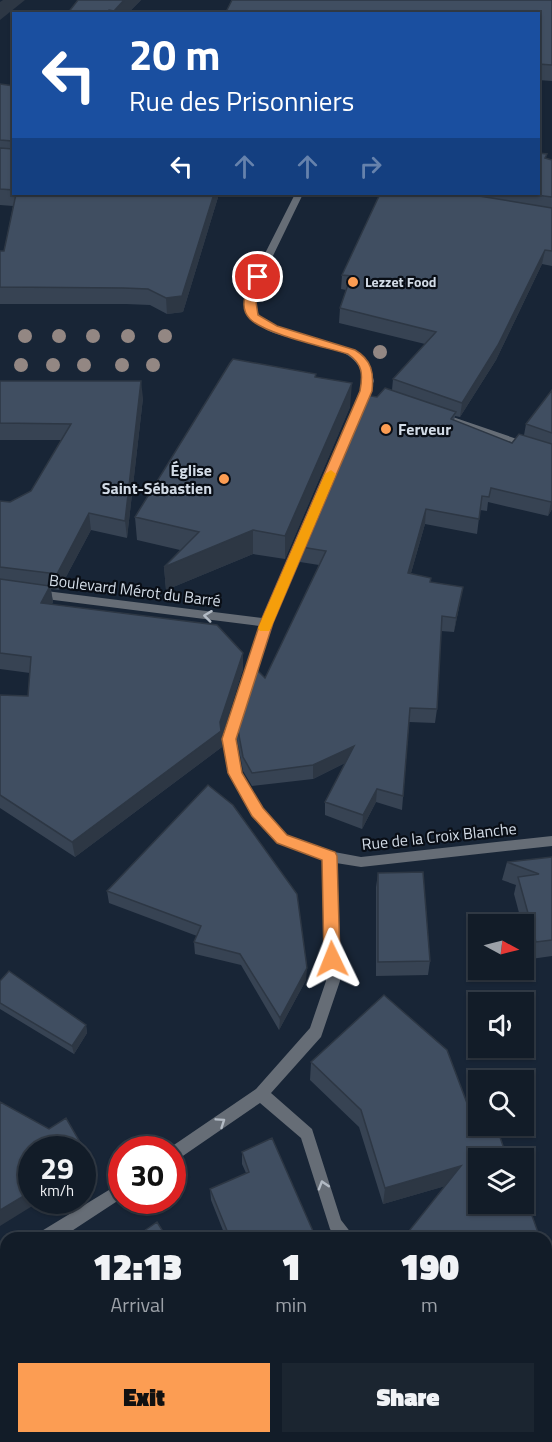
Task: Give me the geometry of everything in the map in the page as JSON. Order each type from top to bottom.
[{"type":"street","name":"Rue de la Croix Blanche","points":[[299,195],[249,295],[250,310],[254,317],[273,328],[340,348],[359,357],[369,372],[370,392],[266,623],[229,739],[235,773],[258,812],[282,839],[329,856],[361,862],[552,841]]},
{"type":"street","points":[[428,411],[552,455]]},
{"type":"street","name":"Boulevard Mérot du Barré","points":[[31,593],[266,623]]},
{"type":"street","points":[[186,1145],[261,1094],[316,1032],[333,981],[329,856]]},
{"type":"street","points":[[261,1094],[307,1134],[335,1224],[342,1232]]},
{"type":"street","points":[[55,1232],[108,1198]]},
{"type":"building","points":[[78,0],[124,0],[114,11],[69,12]]},
{"type":"building","points":[[232,0],[552,0],[552,65],[540,64],[540,12],[226,12]]},
{"type":"building","points":[[0,84],[12,86],[12,141],[0,140]]},
{"type":"building","points":[[0,148],[12,149],[12,190],[0,189]]},
{"type":"building","points":[[540,153],[547,154],[545,158],[552,160],[552,197],[536,195],[540,195]]},
{"type":"building","points":[[16,195],[214,195],[182,296],[166,298],[148,289],[0,287],[0,251],[4,251]]},
{"type":"building","points":[[380,195],[473,195],[552,208],[552,251],[545,250],[498,345],[462,403],[393,379],[436,332],[340,308],[351,276],[342,275]]},
{"type":"building","name":"Église Saint-Sébastien","points":[[233,359],[352,383],[285,536],[253,530],[164,567],[199,532],[135,517]]},
{"type":"building","points":[[0,381],[141,381],[125,521],[89,513],[57,574],[0,567],[0,501],[10,502],[31,491],[71,424],[0,423]]},
{"type":"building","points":[[385,388],[456,412],[451,419],[512,443],[519,434],[552,444],[552,501],[491,488],[489,497],[482,496],[479,519],[426,509],[408,573],[431,578],[430,582],[463,587],[456,618],[442,616],[437,709],[410,708],[403,796],[377,789],[363,815],[325,802],[354,746],[313,765],[252,773],[243,757],[237,725],[255,668],[265,678],[326,551],[301,547],[365,395],[377,397]]},
{"type":"building","points":[[552,390],[552,433],[526,424]]},
{"type":"building","points":[[0,579],[50,586],[41,603],[217,625],[243,653],[220,722],[221,731],[72,842],[0,795],[0,695],[28,696],[31,657],[0,653]]},
{"type":"building","points":[[208,785],[233,805],[297,894],[307,968],[280,1018],[240,954],[194,942],[201,926],[107,891]]},
{"type":"building","points":[[552,857],[552,940],[536,942],[534,914],[528,914],[518,877],[539,874],[507,862]]},
{"type":"building","points":[[423,872],[430,961],[378,962],[378,873]]},
{"type":"building","points":[[9,971],[86,1025],[72,1046],[0,1003],[0,981]]},
{"type":"building","points":[[384,995],[447,1050],[468,1106],[468,1136],[500,1136],[504,1148],[468,1148],[468,1214],[531,1214],[538,1232],[408,1232],[461,1166],[385,1188],[361,1110],[311,1062]]},
{"type":"building","points":[[0,1102],[49,1129],[66,1118],[76,1136],[18,1136],[18,1199],[0,1210]]},
{"type":"building","points":[[272,1138],[313,1232],[228,1232],[210,1189],[249,1172],[242,1152]]},
{"type":"building","points":[[157,1222],[163,1232],[143,1232]]},
{"type":"slow traffic","points":[[265,628],[331,474]]},
{"type":"place","name":"Lezzet Food","points":[[353,282]]},
{"type":"place","name":"Ferveur","points":[[386,429]]},
{"type":"place","name":"Église Saint-Sébastien","points":[[224,479]]},
{"type":"route","points":[[258,277],[249,295],[250,310],[254,317],[273,328],[351,352],[359,357],[369,372],[366,391],[266,623],[229,739],[235,773],[258,812],[282,839],[329,856],[332,959]]}]
